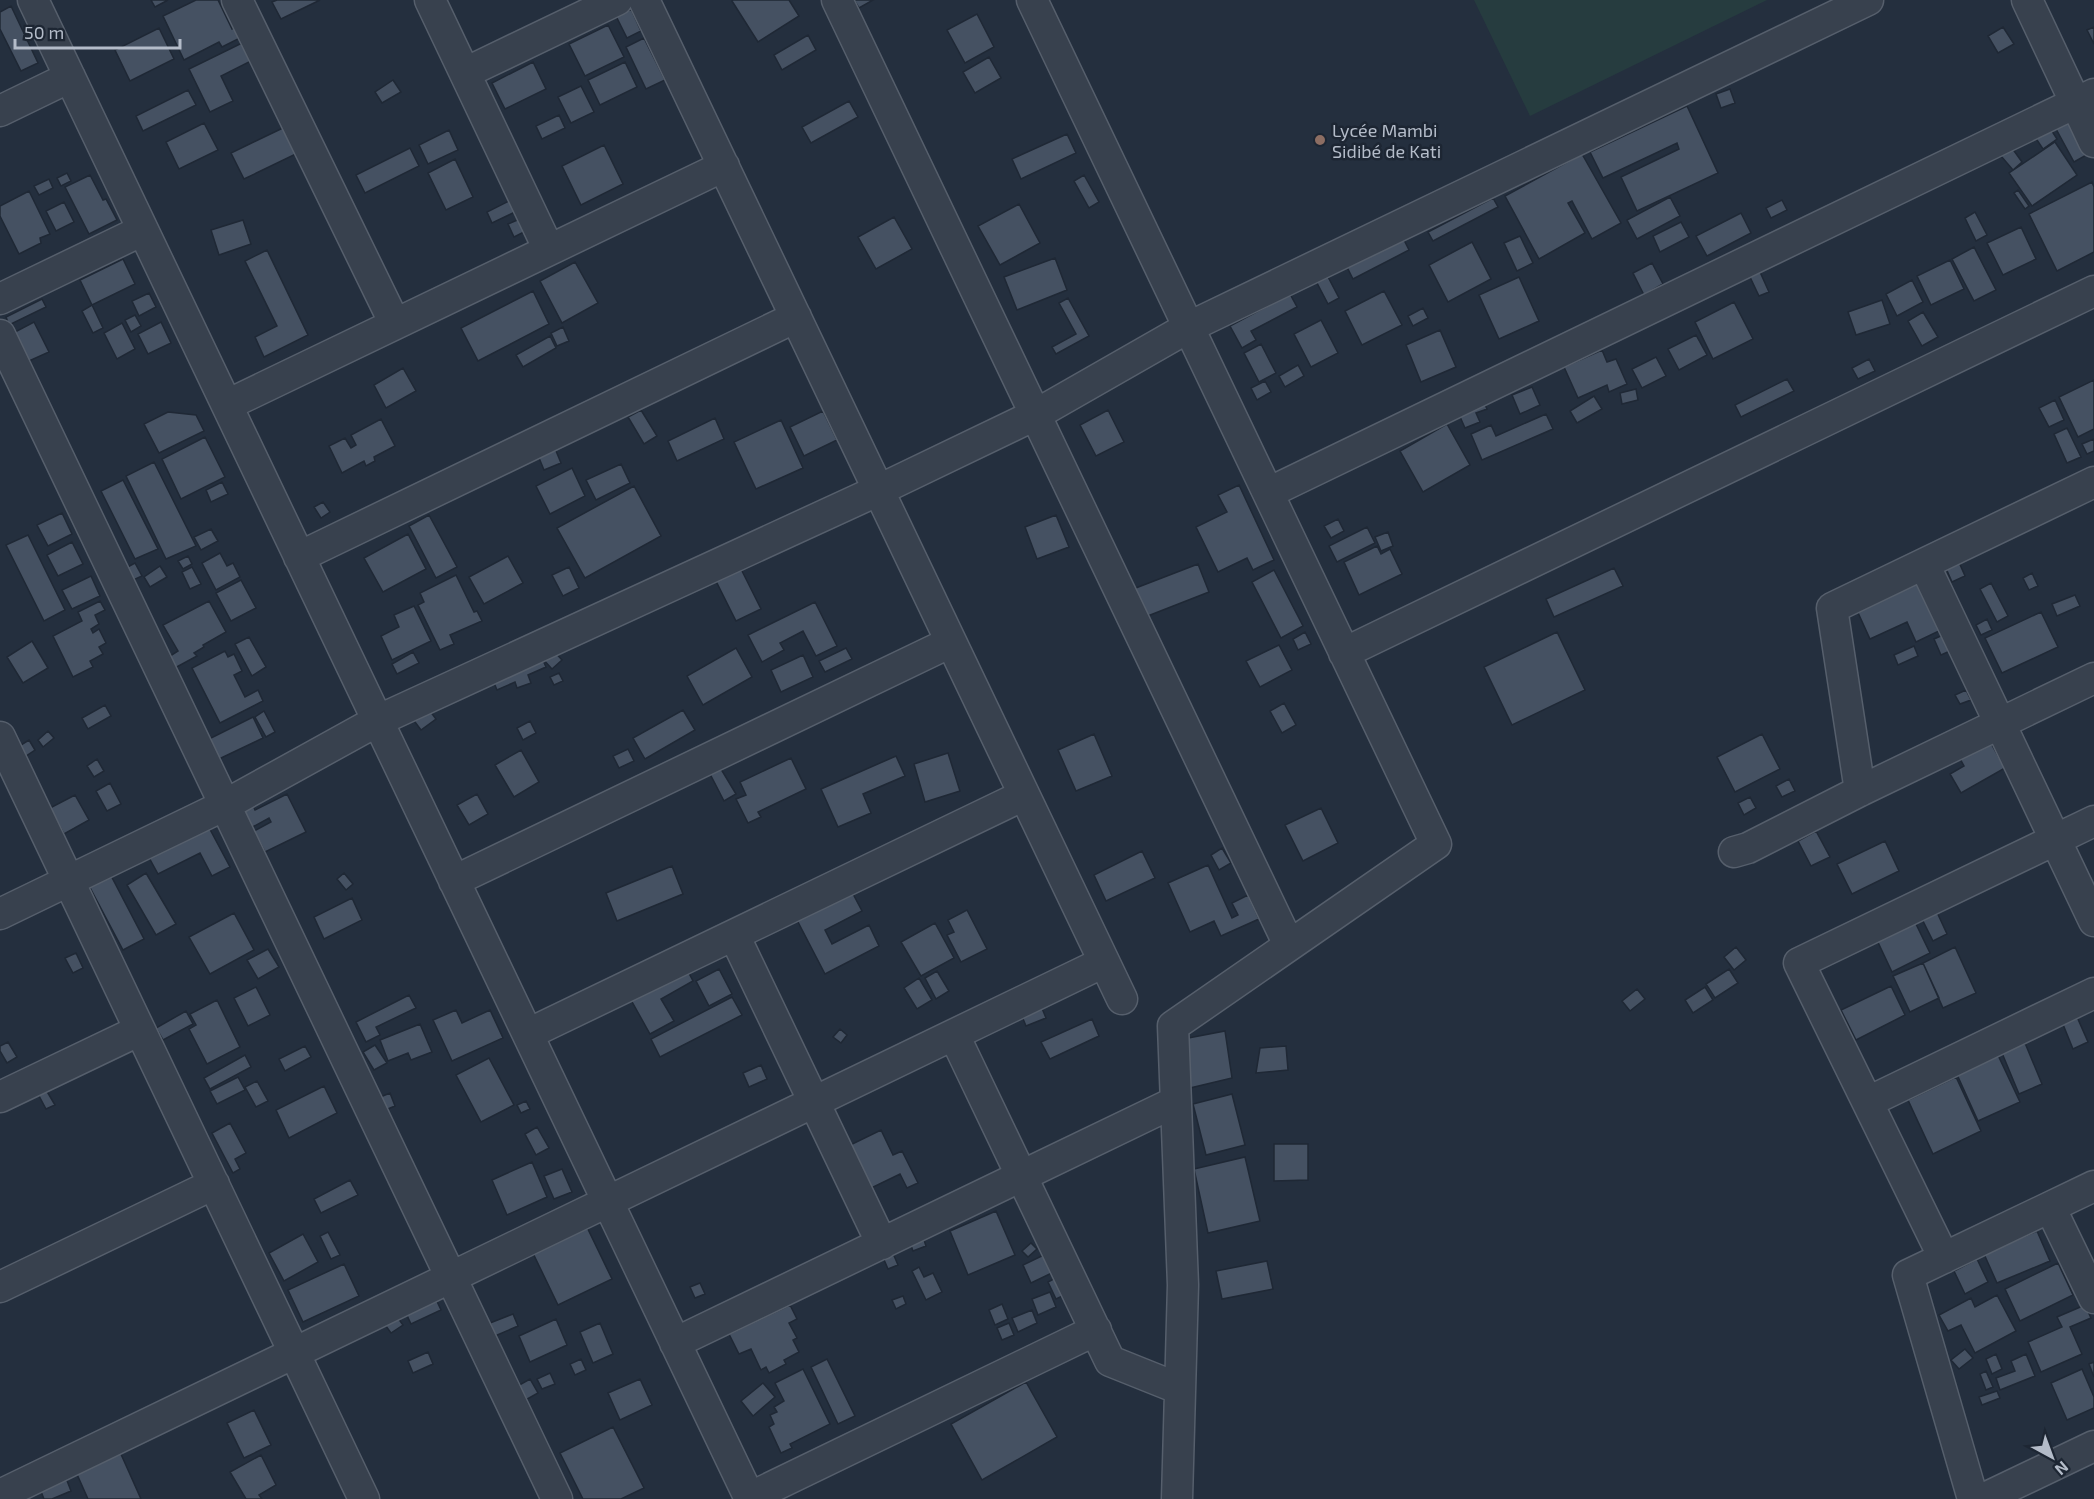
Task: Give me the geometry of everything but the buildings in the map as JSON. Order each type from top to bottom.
[{"type":"street","points":[[33,0],[749,1498],[1096,1330]]},
{"type":"street","points":[[237,0],[395,324]]},
{"type":"street","points":[[430,0],[549,250]]},
{"type":"street","points":[[465,73],[617,0]]},
{"type":"street","points":[[644,0],[1122,999]]},
{"type":"street","points":[[837,0],[1289,945]]},
{"type":"street","points":[[1032,0],[1436,844],[1173,1026],[1183,1285],[1177,1499]]},
{"type":"street","points":[[0,914],[225,805],[377,722],[879,490],[1035,415],[1189,329],[1868,0]]},
{"type":"street","points":[[2027,0],[2085,99],[2094,142]]},
{"type":"street","points":[[0,111],[70,77]]},
{"type":"street","points":[[1268,493],[2085,99]]},
{"type":"street","points":[[227,405],[724,166]]},
{"type":"street","points":[[0,299],[143,230]]},
{"type":"street","points":[[1344,653],[2094,291]]},
{"type":"street","points":[[299,557],[796,317]]},
{"type":"street","points":[[0,335],[556,1499]]},
{"type":"street","points":[[1860,791],[1832,608],[2094,482]]},
{"type":"street","points":[[1924,564],[2094,921]]},
{"type":"street","points":[[454,881],[951,642]]},
{"type":"street","points":[[1734,852],[1748,848],[2094,678]]},
{"type":"street","points":[[0,736],[364,1499]]},
{"type":"street","points":[[528,1034],[1024,795]]},
{"type":"street","points":[[1944,1258],[1800,963],[2094,821]]},
{"type":"street","points":[[734,935],[882,1244]]},
{"type":"street","points":[[0,1495],[1104,962]]},
{"type":"street","points":[[1868,1102],[2094,993]]},
{"type":"street","points":[[0,1097],[140,1030]]},
{"type":"street","points":[[954,1035],[1110,1360],[1180,1389]]},
{"type":"street","points":[[675,1343],[1175,1102]]},
{"type":"street","points":[[0,1287],[214,1184]]},
{"type":"street","points":[[1973,1499],[1908,1275],[2094,1186]]},
{"type":"street","points":[[2050,1207],[2094,1298]]},
{"type":"street","points":[[1983,1499],[2094,1446]]},
{"type":"green space","points":[[1474,0],[1767,0],[1530,116]]},
{"type":"place","name":"Lycée Mambi Sidibé de Kati","points":[[1320,140]]}]
